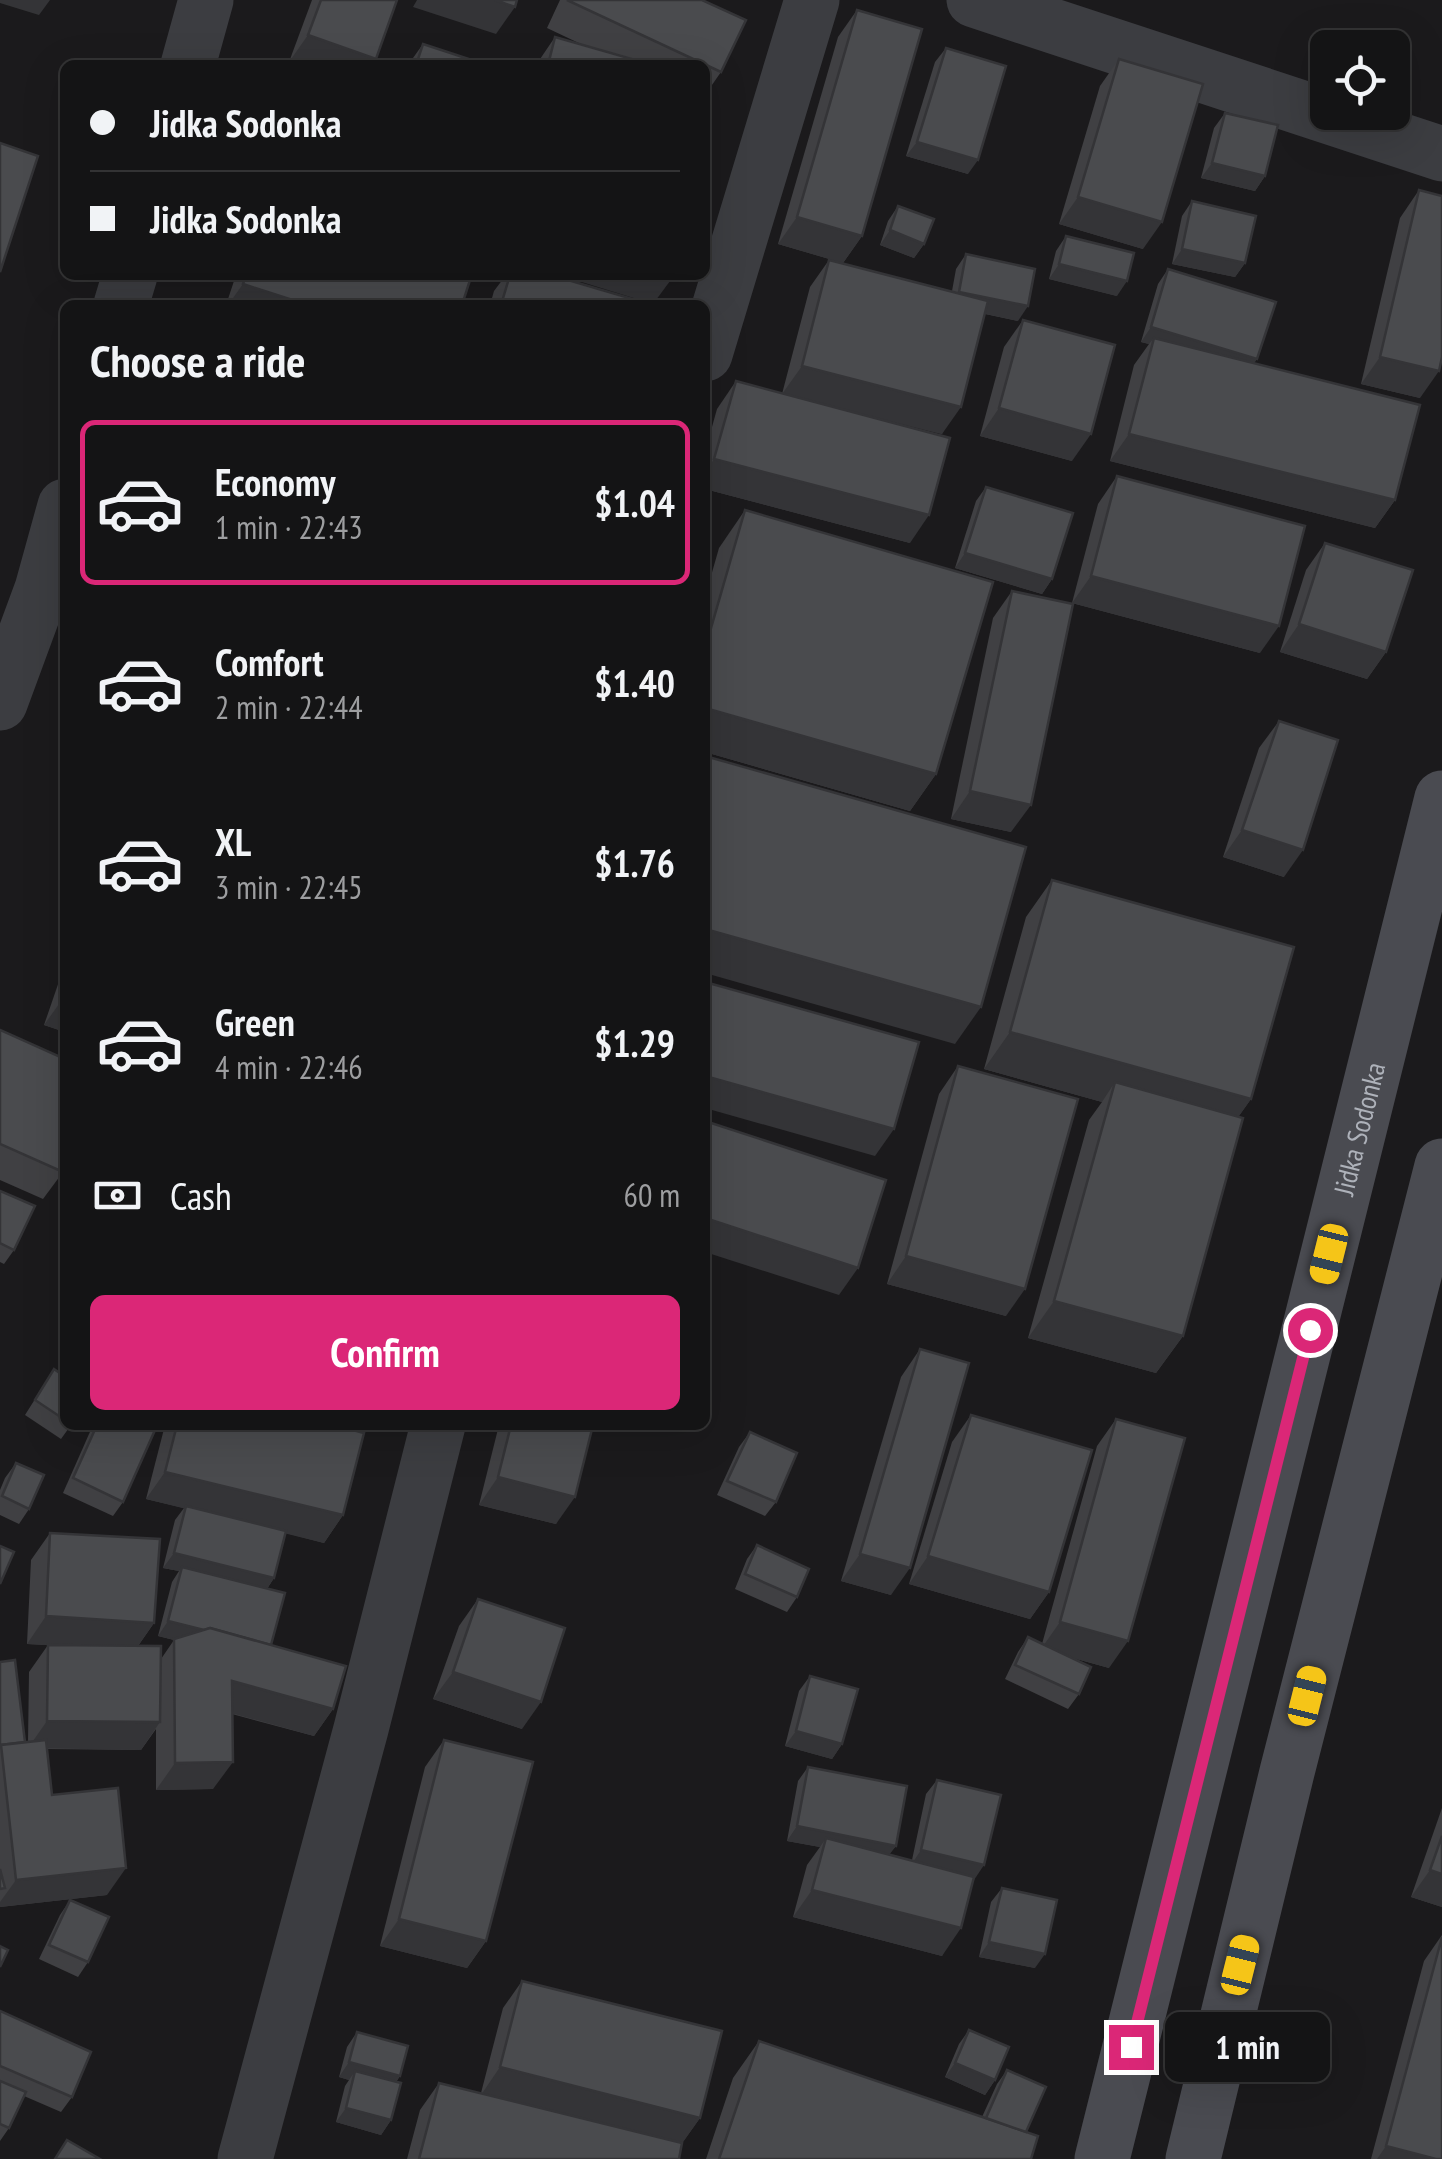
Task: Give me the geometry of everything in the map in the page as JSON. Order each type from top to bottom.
[{"type":"main road","name":"Jidka Sodonka","points":[[1102,2159],[1442,798]]},
{"type":"main road","points":[[1193,2159],[1442,1166]]},
{"type":"main road","points":[[1206,1748],[1287,1772]]},
{"type":"street","points":[[189,60],[206,0]]},
{"type":"street","points":[[710,337],[812,0]]},
{"type":"street","points":[[974,0],[1442,154]]},
{"type":"street","points":[[0,703],[42,589],[60,524]]},
{"type":"street","points":[[245,2159],[437,1430]]},
{"type":"building","points":[[321,0],[397,0],[376,59],[308,35]]},
{"type":"building","points":[[495,0],[517,0],[515,7]]},
{"type":"building","points":[[567,0],[702,0],[746,20],[721,72],[710,67],[710,60],[695,60]]},
{"type":"building","points":[[857,10],[922,29],[862,236],[797,217]]},
{"type":"building","points":[[555,37],[636,60],[549,60]]},
{"type":"building","points":[[423,44],[472,60],[418,60]]},
{"type":"building","points":[[946,48],[1006,66],[978,160],[917,142]]},
{"type":"building","points":[[1119,59],[1203,84],[1162,222],[1078,197]]},
{"type":"building","points":[[1225,113],[1278,125],[1265,176],[1212,163]]},
{"type":"building","points":[[0,143],[38,156],[0,272]]},
{"type":"building","points":[[1419,190],[1442,196],[1439,371],[1380,357]]},
{"type":"building","points":[[1192,201],[1256,216],[1245,263],[1182,249]]},
{"type":"building","points":[[898,206],[934,219],[924,244],[890,230]]},
{"type":"building","points":[[1066,236],[1134,253],[1127,281],[1059,264]]},
{"type":"building","points":[[966,254],[1035,269],[1028,306],[959,292]]},
{"type":"building","points":[[829,260],[988,301],[961,407],[802,366]]},
{"type":"building","points":[[1168,269],[1276,302],[1257,359],[1151,327]]},
{"type":"building","points":[[244,280],[470,280],[464,300],[293,300],[243,284]]},
{"type":"building","points":[[508,280],[568,280],[636,300],[502,300]]},
{"type":"building","points":[[1023,320],[1115,345],[1091,434],[999,408]]},
{"type":"building","points":[[1154,338],[1420,405],[1395,500],[1129,434]]},
{"type":"building","points":[[736,381],[950,438],[929,515],[714,459]]},
{"type":"building","points":[[1117,476],[1305,526],[1279,626],[1091,576]]},
{"type":"building","points":[[986,487],[1073,513],[1052,579],[965,553]]},
{"type":"building","points":[[745,510],[993,582],[936,774],[710,709],[710,632]]},
{"type":"building","points":[[1325,543],[1413,570],[1386,652],[1299,624]]},
{"type":"building","points":[[1012,591],[1073,604],[1031,805],[970,791]]},
{"type":"building","points":[[1279,721],[1338,740],[1303,850],[1242,830]]},
{"type":"building","points":[[710,757],[1026,847],[981,1007],[710,930]]},
{"type":"building","points":[[1052,880],[1294,947],[1251,1099],[1010,1032]]},
{"type":"building","points":[[710,983],[919,1042],[894,1129],[710,1077]]},
{"type":"building","points":[[0,1030],[60,1057],[60,1171],[0,1144]]},
{"type":"building","points":[[958,1066],[1078,1099],[1025,1289],[906,1256]]},
{"type":"building","points":[[1115,1082],[1243,1118],[1183,1336],[1054,1301]]},
{"type":"building","points":[[710,1123],[886,1180],[858,1268],[710,1220]]},
{"type":"building","points":[[0,1191],[35,1206],[14,1250],[0,1243]]},
{"type":"building","points":[[920,1349],[969,1363],[910,1568],[860,1554]]},
{"type":"building","points":[[54,1369],[60,1373],[60,1417],[35,1400]]},
{"type":"building","points":[[971,1415],[1092,1450],[1049,1592],[928,1556]]},
{"type":"building","points":[[1116,1419],[1185,1438],[1128,1641],[1060,1622]]},
{"type":"building","points":[[95,1430],[155,1430],[123,1502],[73,1478]]},
{"type":"building","points":[[176,1430],[364,1433],[343,1515],[165,1472]]},
{"type":"building","points":[[510,1430],[592,1430],[575,1497],[498,1477]]},
{"type":"building","points":[[750,1432],[797,1453],[776,1502],[727,1481]]},
{"type":"building","points":[[16,1463],[44,1475],[29,1509],[2,1496]]},
{"type":"building","points":[[186,1506],[286,1531],[274,1578],[174,1553]]},
{"type":"building","points":[[50,1533],[160,1539],[154,1623],[46,1616]]},
{"type":"building","points":[[757,1545],[809,1569],[797,1597],[745,1574]]},
{"type":"building","points":[[0,1546],[14,1552],[0,1584]]},
{"type":"building","points":[[182,1567],[285,1593],[271,1645],[168,1621]]},
{"type":"building","points":[[478,1599],[565,1628],[541,1702],[453,1672]]},
{"type":"building","points":[[210,1628],[346,1666],[333,1709],[232,1681],[233,1762],[175,1763],[174,1639]]},
{"type":"building","points":[[1028,1637],[1091,1667],[1079,1694],[1015,1665]]},
{"type":"building","points":[[48,1645],[161,1646],[160,1722],[47,1721]]},
{"type":"building","points":[[15,1660],[25,1742],[0,1746],[0,1662]]},
{"type":"building","points":[[810,1676],[858,1689],[842,1744],[796,1731]]},
{"type":"building","points":[[46,1740],[52,1795],[118,1788],[126,1868],[16,1880],[1,1745]]},
{"type":"building","points":[[444,1740],[533,1762],[486,1941],[399,1919]]},
{"type":"building","points":[[808,1767],[907,1786],[896,1846],[797,1826]]},
{"type":"building","points":[[937,1780],[1001,1795],[984,1865],[921,1850]]},
{"type":"building","points":[[1442,1836],[1442,1874],[1430,1870]]},
{"type":"building","points":[[826,1838],[974,1877],[961,1928],[812,1890]]},
{"type":"building","points":[[1002,1888],[1057,1900],[1045,1954],[989,1942]]},
{"type":"building","points":[[70,1900],[109,1917],[88,1962],[49,1945]]},
{"type":"building","points":[[1442,1937],[1442,2159],[1436,2159],[1386,2146]]},
{"type":"building","points":[[0,1946],[8,1950],[0,1967]]},
{"type":"building","points":[[522,1981],[722,2031],[700,2118],[500,2067]]},
{"type":"building","points":[[0,2011],[91,2052],[72,2097],[0,2066]]},
{"type":"building","points":[[969,2030],[1009,2047],[995,2080],[955,2063]]},
{"type":"building","points":[[357,2032],[408,2046],[400,2076],[349,2062]]},
{"type":"building","points":[[759,2041],[1038,2136],[1031,2159],[719,2159]]},
{"type":"building","points":[[1007,2070],[1046,2087],[1026,2132],[986,2118]]},
{"type":"building","points":[[355,2071],[401,2083],[391,2120],[346,2108]]},
{"type":"building","points":[[0,2081],[26,2092],[9,2128],[0,2124]]},
{"type":"building","points":[[439,2083],[682,2143],[679,2159],[419,2159]]},
{"type":"building","points":[[67,2140],[100,2159],[55,2159]]},
{"type":"route","points":[[1131,2047],[1310,1330]]}]
